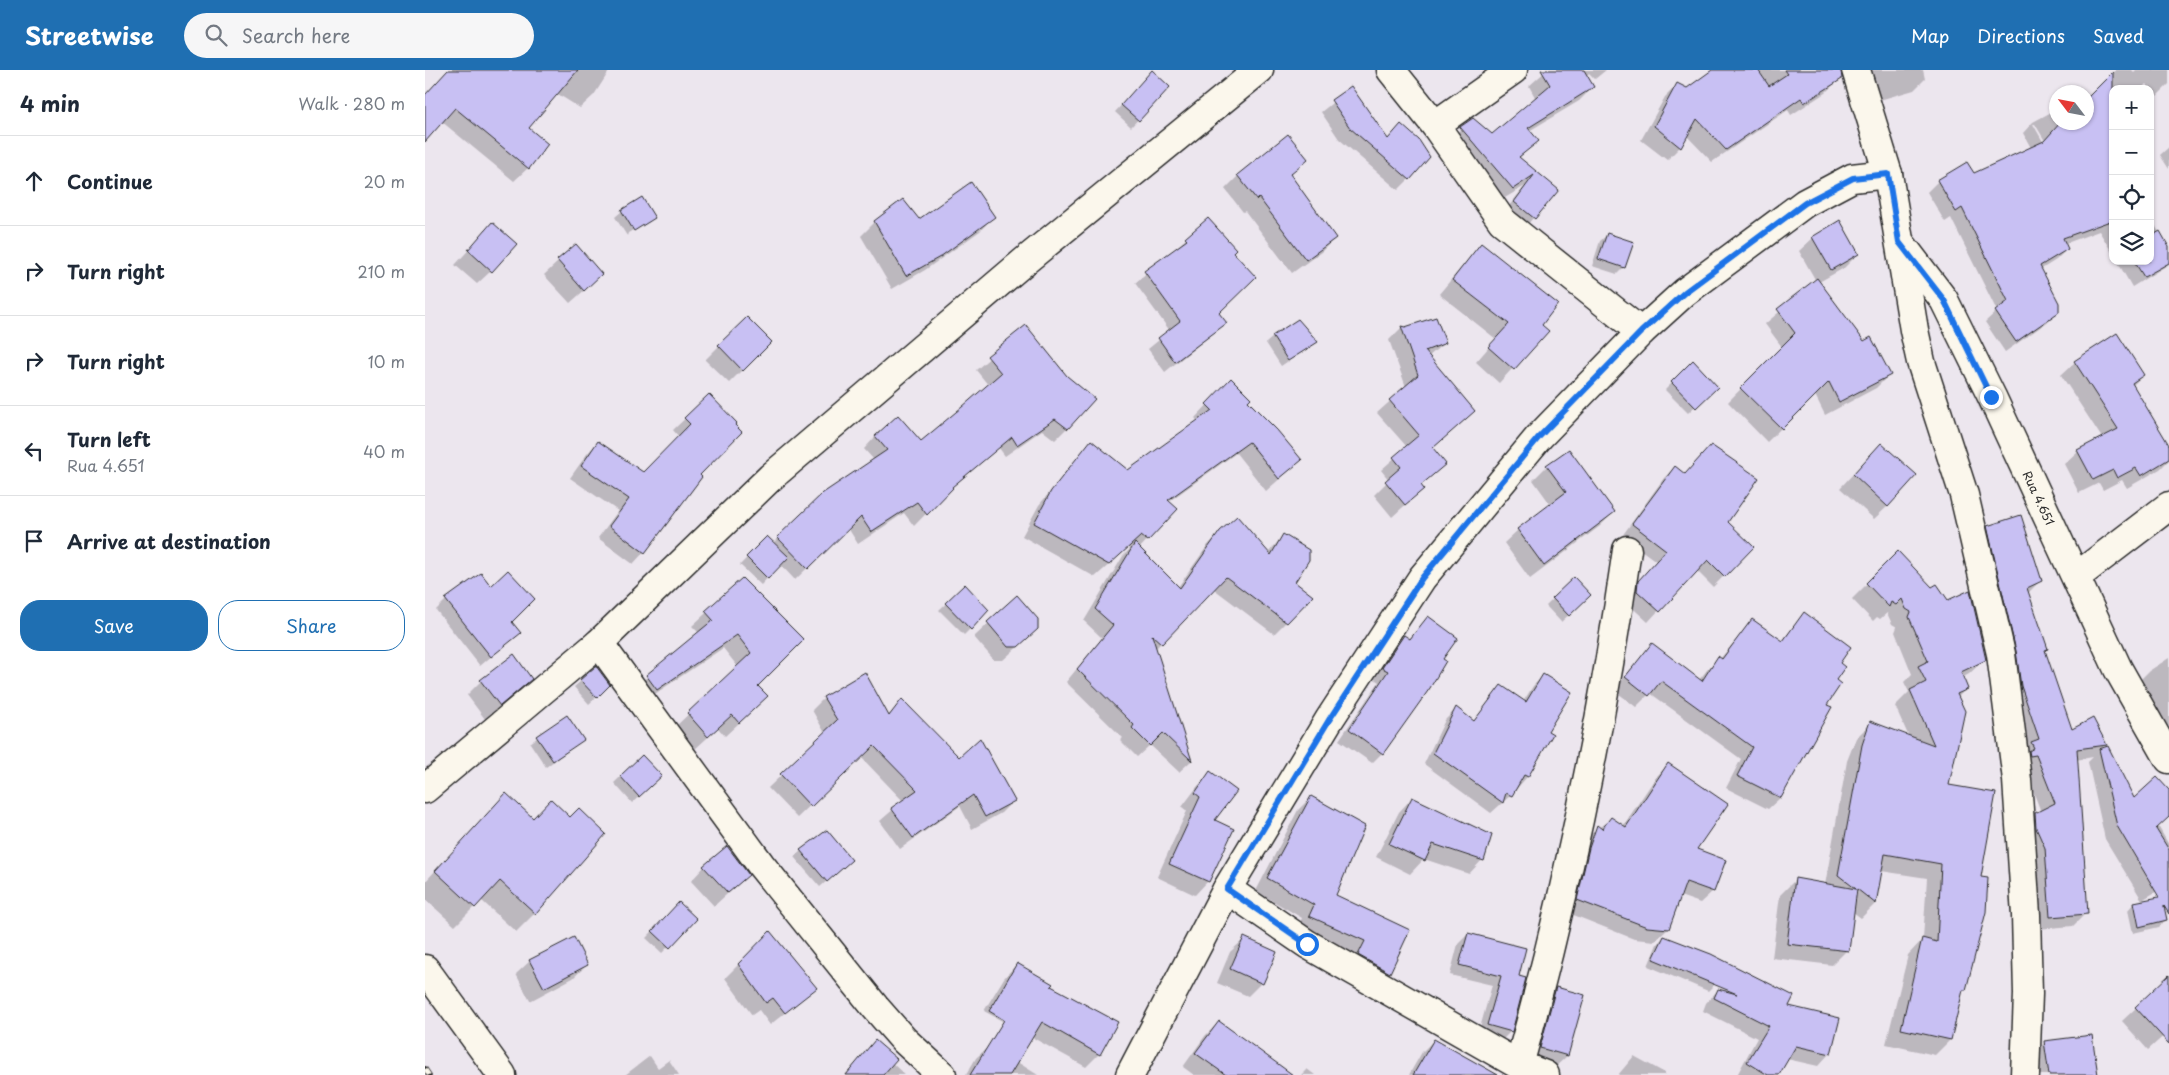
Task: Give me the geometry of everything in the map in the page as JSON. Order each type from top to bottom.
[{"type":"street","points":[[425,789],[599,644],[771,477],[1026,260],[1259,70]]},
{"type":"street","points":[[1391,70],[1435,125],[1502,221],[1641,332]]},
{"type":"street","points":[[1435,125],[1513,70]]},
{"type":"street","points":[[1856,70],[1888,174],[1921,362],[1964,496],[2001,654],[2017,780],[2026,915],[2028,994],[2025,1075]]},
{"type":"street","points":[[1130,1075],[1227,889],[1329,720],[1422,578],[1539,437],[1641,332],[1685,292],[1805,203],[1853,178],[1888,174]]},
{"type":"street","name":"Rua 4.651","points":[[1899,242],[1944,300],[2118,669],[2167,750]]},
{"type":"street","points":[[2076,577],[2169,506]]},
{"type":"street","points":[[1519,1065],[1581,818],[1616,626],[1627,550]]},
{"type":"street","points":[[599,644],[761,865],[875,1007],[904,1040],[942,1075]]},
{"type":"street","points":[[1227,889],[1307,944],[1519,1065],[1545,1075]]},
{"type":"street","points":[[425,969],[502,1075]]},
{"type":"building","points":[[448,70],[578,70],[529,128],[548,144],[529,169],[455,108],[425,142],[425,95]]},
{"type":"building","points":[[1152,70],[1170,87],[1139,121],[1121,105]]},
{"type":"building","points":[[1541,70],[1584,70],[1594,87],[1528,128],[1539,141],[1519,157],[1559,190],[1535,219],[1514,202],[1534,175],[1513,189],[1460,127],[1473,118],[1492,134],[1550,85]]},
{"type":"building","points":[[1712,70],[1758,70],[1769,86],[1787,74],[1784,70],[1841,70],[1842,79],[1804,103],[1801,98],[1726,150],[1697,119],[1681,148],[1654,126],[1677,83],[1687,88]]},
{"type":"building","points":[[2113,72],[2113,85],[2109,85],[2109,221],[2063,238],[2068,249],[2040,266],[2059,303],[2059,312],[2016,342],[1995,311],[2008,301],[1962,208],[1956,212],[1937,180],[1967,162],[1974,173],[2044,141],[2054,130],[2094,130],[2094,91]]},
{"type":"building","points":[[1351,86],[1388,139],[1401,124],[1419,140],[1430,157],[1410,180],[1350,128],[1331,100]]},
{"type":"building","points":[[1288,134],[1308,159],[1290,174],[1336,238],[1306,260],[1259,198],[1257,200],[1237,175]]},
{"type":"building","points":[[971,182],[995,217],[940,257],[906,276],[874,221],[903,199],[919,219]]},
{"type":"building","points":[[642,197],[655,218],[634,231],[621,210]]},
{"type":"building","points":[[1208,218],[1236,249],[1233,252],[1256,277],[1219,313],[1227,323],[1175,362],[1158,338],[1180,321],[1144,271],[1187,240],[1185,238]]},
{"type":"building","points":[[1840,220],[1859,254],[1831,270],[1812,237]]},
{"type":"building","points":[[492,222],[517,244],[492,272],[468,250]]},
{"type":"building","points":[[2160,231],[2169,247],[2169,263],[2144,277],[2136,265],[2154,265],[2154,235]]},
{"type":"building","points":[[1607,233],[1634,242],[1625,268],[1598,259]]},
{"type":"building","points":[[1481,243],[1558,304],[1542,325],[1549,331],[1514,370],[1488,347],[1509,324],[1452,280]]},
{"type":"building","points":[[576,244],[602,274],[584,291],[557,260]]},
{"type":"building","points":[[1817,278],[1864,341],[1871,337],[1891,375],[1839,402],[1829,382],[1782,429],[1740,388],[1795,333],[1777,309]]},
{"type":"building","points":[[747,317],[772,342],[743,371],[718,345]]},
{"type":"building","points":[[1436,317],[1446,343],[1425,351],[1475,411],[1433,448],[1446,464],[1421,485],[1424,489],[1405,505],[1385,481],[1401,467],[1393,457],[1419,435],[1389,400],[1418,375],[1401,326],[1405,327]]},
{"type":"building","points":[[1298,319],[1318,342],[1288,361],[1272,336]]},
{"type":"building","points":[[1026,325],[1067,376],[1095,399],[1068,429],[1055,419],[1017,445],[1012,437],[952,487],[927,515],[917,502],[871,532],[861,517],[808,569],[777,537],[823,493],[887,450],[875,436],[898,415],[921,441],[962,407],[1001,373],[987,356]]},
{"type":"building","points":[[2117,333],[2144,375],[2132,383],[2169,445],[2169,459],[2141,476],[2136,468],[2117,478],[2113,470],[2093,480],[2077,450],[2118,429],[2074,361]]},
{"type":"building","points":[[1693,360],[1718,387],[1696,408],[1671,382]]},
{"type":"building","points":[[1231,378],[1251,398],[1248,401],[1277,430],[1302,460],[1279,479],[1249,442],[1168,500],[1178,509],[1148,541],[1141,536],[1109,565],[1034,523],[1051,491],[1091,440],[1128,470],[1212,410],[1206,404]]},
{"type":"building","points":[[709,394],[737,423],[735,425],[742,432],[700,475],[702,477],[645,553],[609,526],[629,499],[581,466],[598,441],[643,472],[690,424],[684,418]]},
{"type":"building","points":[[1881,443],[1917,475],[1888,507],[1853,474]]},
{"type":"building","points":[[1711,445],[1759,478],[1728,522],[1754,547],[1725,577],[1708,560],[1660,612],[1637,591],[1638,581],[1666,550],[1632,524],[1675,466],[1685,474]]},
{"type":"building","points":[[1569,449],[1615,512],[1544,566],[1517,529],[1566,492],[1546,465]]},
{"type":"building","points":[[2021,515],[2042,581],[2027,588],[2048,649],[2045,650],[2072,729],[2093,718],[2107,745],[2077,749],[2088,914],[2050,917],[2045,848],[2036,828],[2035,813],[2055,803],[2036,755],[2030,756],[2029,751],[2034,748],[2031,742],[2039,739],[2021,686],[2016,651],[1987,526]]},
{"type":"building","points":[[1237,516],[1271,555],[1283,534],[1309,550],[1309,560],[1295,582],[1313,596],[1287,623],[1226,577],[1162,644],[1152,635],[1192,761],[1163,733],[1150,746],[1132,728],[1134,725],[1077,669],[1113,625],[1095,609],[1135,543],[1180,588],[1220,531]]},
{"type":"building","points":[[767,536],[789,557],[768,579],[746,557]]},
{"type":"building","points":[[1898,551],[1932,587],[1937,584],[1948,600],[1970,590],[1986,660],[1961,672],[1968,689],[1957,694],[1965,711],[1949,785],[1996,793],[1981,877],[1988,878],[1986,912],[1966,990],[1963,990],[1951,1040],[1901,1029],[1922,938],[1937,942],[1941,864],[1885,854],[1876,904],[1857,889],[1849,951],[1787,944],[1795,878],[1856,889],[1838,875],[1862,745],[1870,721],[1934,745],[1910,690],[1926,682],[1918,666],[1928,661],[1909,617],[1911,612],[1906,609],[1902,599],[1896,605],[1891,602],[1889,607],[1866,583]]},
{"type":"building","points":[[508,570],[535,599],[512,622],[521,633],[491,657],[445,599],[481,573],[491,586]]},
{"type":"building","points":[[1574,577],[1591,595],[1569,616],[1552,598]]},
{"type":"building","points":[[742,578],[804,640],[758,686],[768,696],[739,723],[732,715],[708,737],[687,713],[751,653],[737,635],[657,690],[646,675],[713,620],[705,611]]},
{"type":"building","points":[[965,584],[989,610],[971,630],[945,603]]},
{"type":"building","points":[[1017,595],[1038,619],[1038,629],[1018,647],[1008,647],[987,622]]},
{"type":"building","points":[[1804,612],[1851,647],[1840,663],[1845,667],[1836,680],[1841,684],[1827,705],[1832,707],[1781,798],[1737,776],[1752,747],[1661,681],[1649,696],[1625,677],[1652,643],[1702,681],[1718,656],[1722,659],[1752,619],[1783,641]]},
{"type":"building","points":[[1428,616],[1458,638],[1443,659],[1446,661],[1430,688],[1383,754],[1349,729],[1388,671],[1382,668],[1404,635],[1410,639]]},
{"type":"building","points":[[514,654],[532,679],[500,706],[480,680]]},
{"type":"building","points":[[596,666],[610,685],[597,698],[580,680]]},
{"type":"building","points":[[865,672],[889,716],[902,699],[959,757],[980,738],[1015,801],[985,817],[973,795],[913,838],[891,808],[917,790],[874,746],[811,807],[780,774],[837,720],[823,697]]},
{"type":"building","points":[[1543,674],[1572,692],[1548,731],[1553,734],[1528,777],[1524,775],[1512,796],[1506,793],[1503,803],[1433,753],[1456,707],[1474,721],[1501,685],[1526,702]]},
{"type":"building","points":[[567,715],[584,740],[553,761],[536,736]]},
{"type":"building","points":[[2108,746],[2134,798],[2157,777],[2169,790],[2169,817],[2156,829],[2169,850],[2169,914],[2164,906],[2167,920],[2139,927],[2134,902],[2159,897],[2117,826],[2099,749]]},
{"type":"building","points":[[642,755],[662,776],[639,797],[620,776]]},
{"type":"building","points":[[1668,763],[1728,804],[1697,849],[1726,860],[1714,892],[1686,882],[1669,929],[1647,927],[1577,900],[1589,848],[1597,825],[1602,829],[1611,817],[1626,827]]},
{"type":"building","points":[[1210,771],[1237,791],[1215,820],[1234,829],[1209,882],[1169,864],[1200,797],[1195,793]]},
{"type":"building","points":[[506,793],[533,818],[551,799],[570,817],[579,808],[606,834],[536,914],[500,881],[475,908],[435,871]]},
{"type":"building","points":[[1311,796],[1365,826],[1336,895],[1410,930],[1390,973],[1358,955],[1365,941],[1309,916],[1314,905],[1267,878]]},
{"type":"building","points":[[1412,797],[1492,835],[1484,861],[1433,844],[1425,861],[1389,844]]},
{"type":"building","points":[[827,830],[852,860],[827,882],[800,850]]},
{"type":"building","points":[[727,846],[749,875],[728,893],[703,866]]},
{"type":"building","points":[[679,902],[697,919],[670,948],[652,931]]},
{"type":"building","points":[[770,931],[817,988],[785,1013],[773,998],[766,1003],[738,964]]},
{"type":"building","points":[[1468,933],[1526,948],[1519,976],[1526,978],[1512,1032],[1487,1025],[1501,976],[1459,965]]},
{"type":"building","points":[[1664,936],[1711,954],[1794,996],[1789,1006],[1840,1018],[1831,1054],[1796,1046],[1779,1075],[1768,1075],[1747,1062],[1769,1026],[1714,998],[1718,989],[1737,994],[1653,959]]},
{"type":"building","points":[[574,937],[588,965],[544,988],[529,960]]},
{"type":"building","points":[[1244,937],[1277,952],[1263,984],[1230,969]]},
{"type":"building","points":[[1017,963],[1053,984],[1051,986],[1118,1022],[1100,1055],[1042,1022],[1010,1075],[970,1075],[1004,1020],[989,1011]]},
{"type":"building","points":[[2169,975],[2169,1044],[2135,1007]]},
{"type":"building","points":[[1556,987],[1585,995],[1568,1056],[1540,1048]]},
{"type":"building","points":[[1219,1021],[1293,1075],[1226,1075],[1195,1053]]},
{"type":"building","points":[[2092,1035],[2098,1075],[2049,1075],[2044,1041]]},
{"type":"building","points":[[1434,1039],[1498,1075],[1413,1075]]},
{"type":"building","points":[[875,1040],[897,1059],[883,1075],[846,1075]]},
{"type":"railway","points":[[425,1069],[429,1075]]},
{"type":"route","points":[[1307,944],[1227,889],[1329,720],[1422,578],[1539,437],[1641,332],[1685,292],[1805,203],[1853,178],[1888,174],[1899,242],[1944,300],[1991,397]]}]
